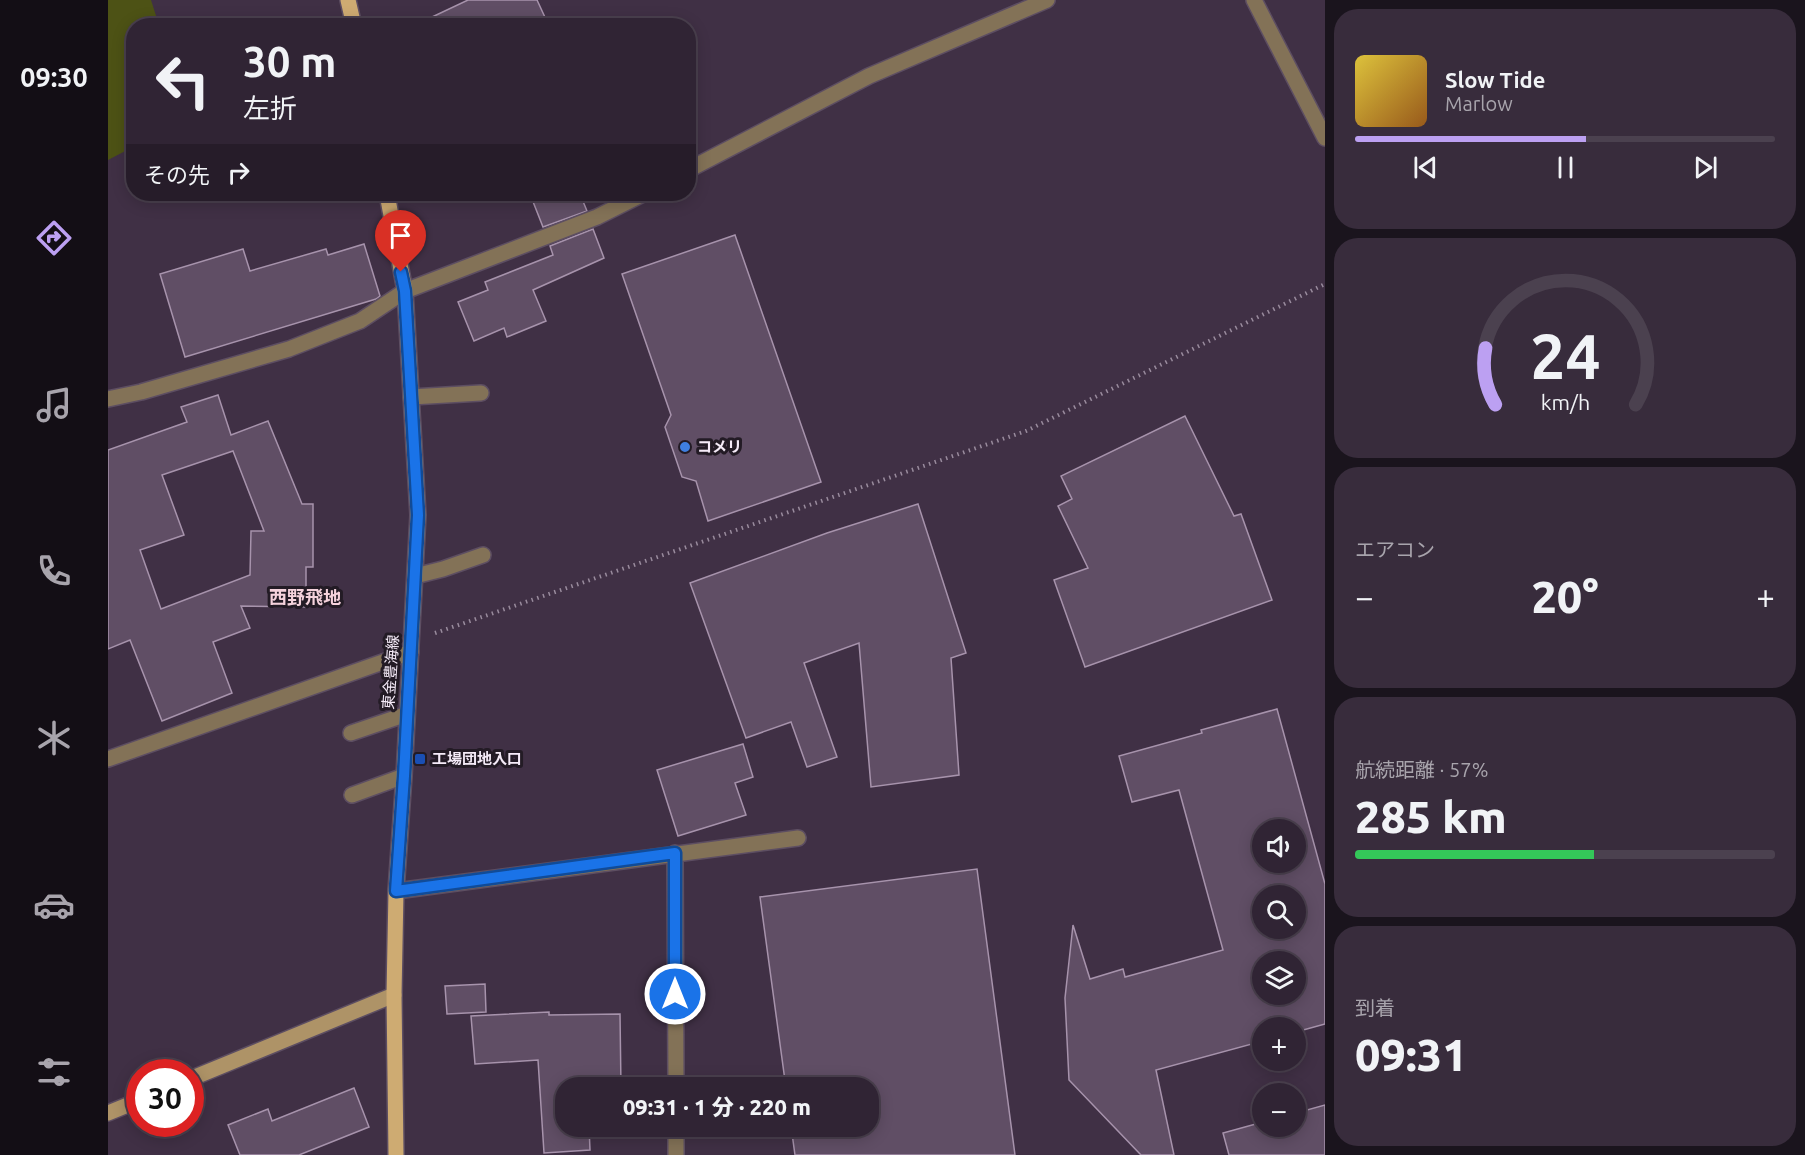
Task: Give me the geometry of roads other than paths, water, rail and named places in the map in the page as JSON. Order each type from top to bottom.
[{"type":"main road","points":[[348,0],[352,18]]},
{"type":"main road","name":"東金豊海線","points":[[388,201],[405,291],[418,515],[396,891],[394,995],[396,1155]]},
{"type":"street","points":[[696,166],[869,76],[1047,0]]},
{"type":"street","points":[[1254,0],[1325,138]]},
{"type":"street","points":[[108,399],[141,392],[289,349],[360,321],[405,291],[597,217],[628,201]]},
{"type":"street","points":[[411,397],[481,393]]},
{"type":"street","points":[[415,576],[483,555]]},
{"type":"street","points":[[108,759],[411,646]]},
{"type":"street","points":[[351,733],[407,714]]},
{"type":"street","points":[[352,795],[404,776]]},
{"type":"street","points":[[396,891],[798,838]]},
{"type":"street","points":[[675,853],[676,1077]]},
{"type":"street","points":[[204,1073],[394,995]]},
{"type":"street","points":[[108,1113],[126,1106]]},
{"type":"street","points":[[676,1137],[676,1155]]},
{"type":"place","name":"コメリ","points":[[685,447]]},
{"type":"place","name":"工場団地入口","points":[[420,759]]},
{"type":"district","name":"西野飛地","points":[[305,598]]}]
